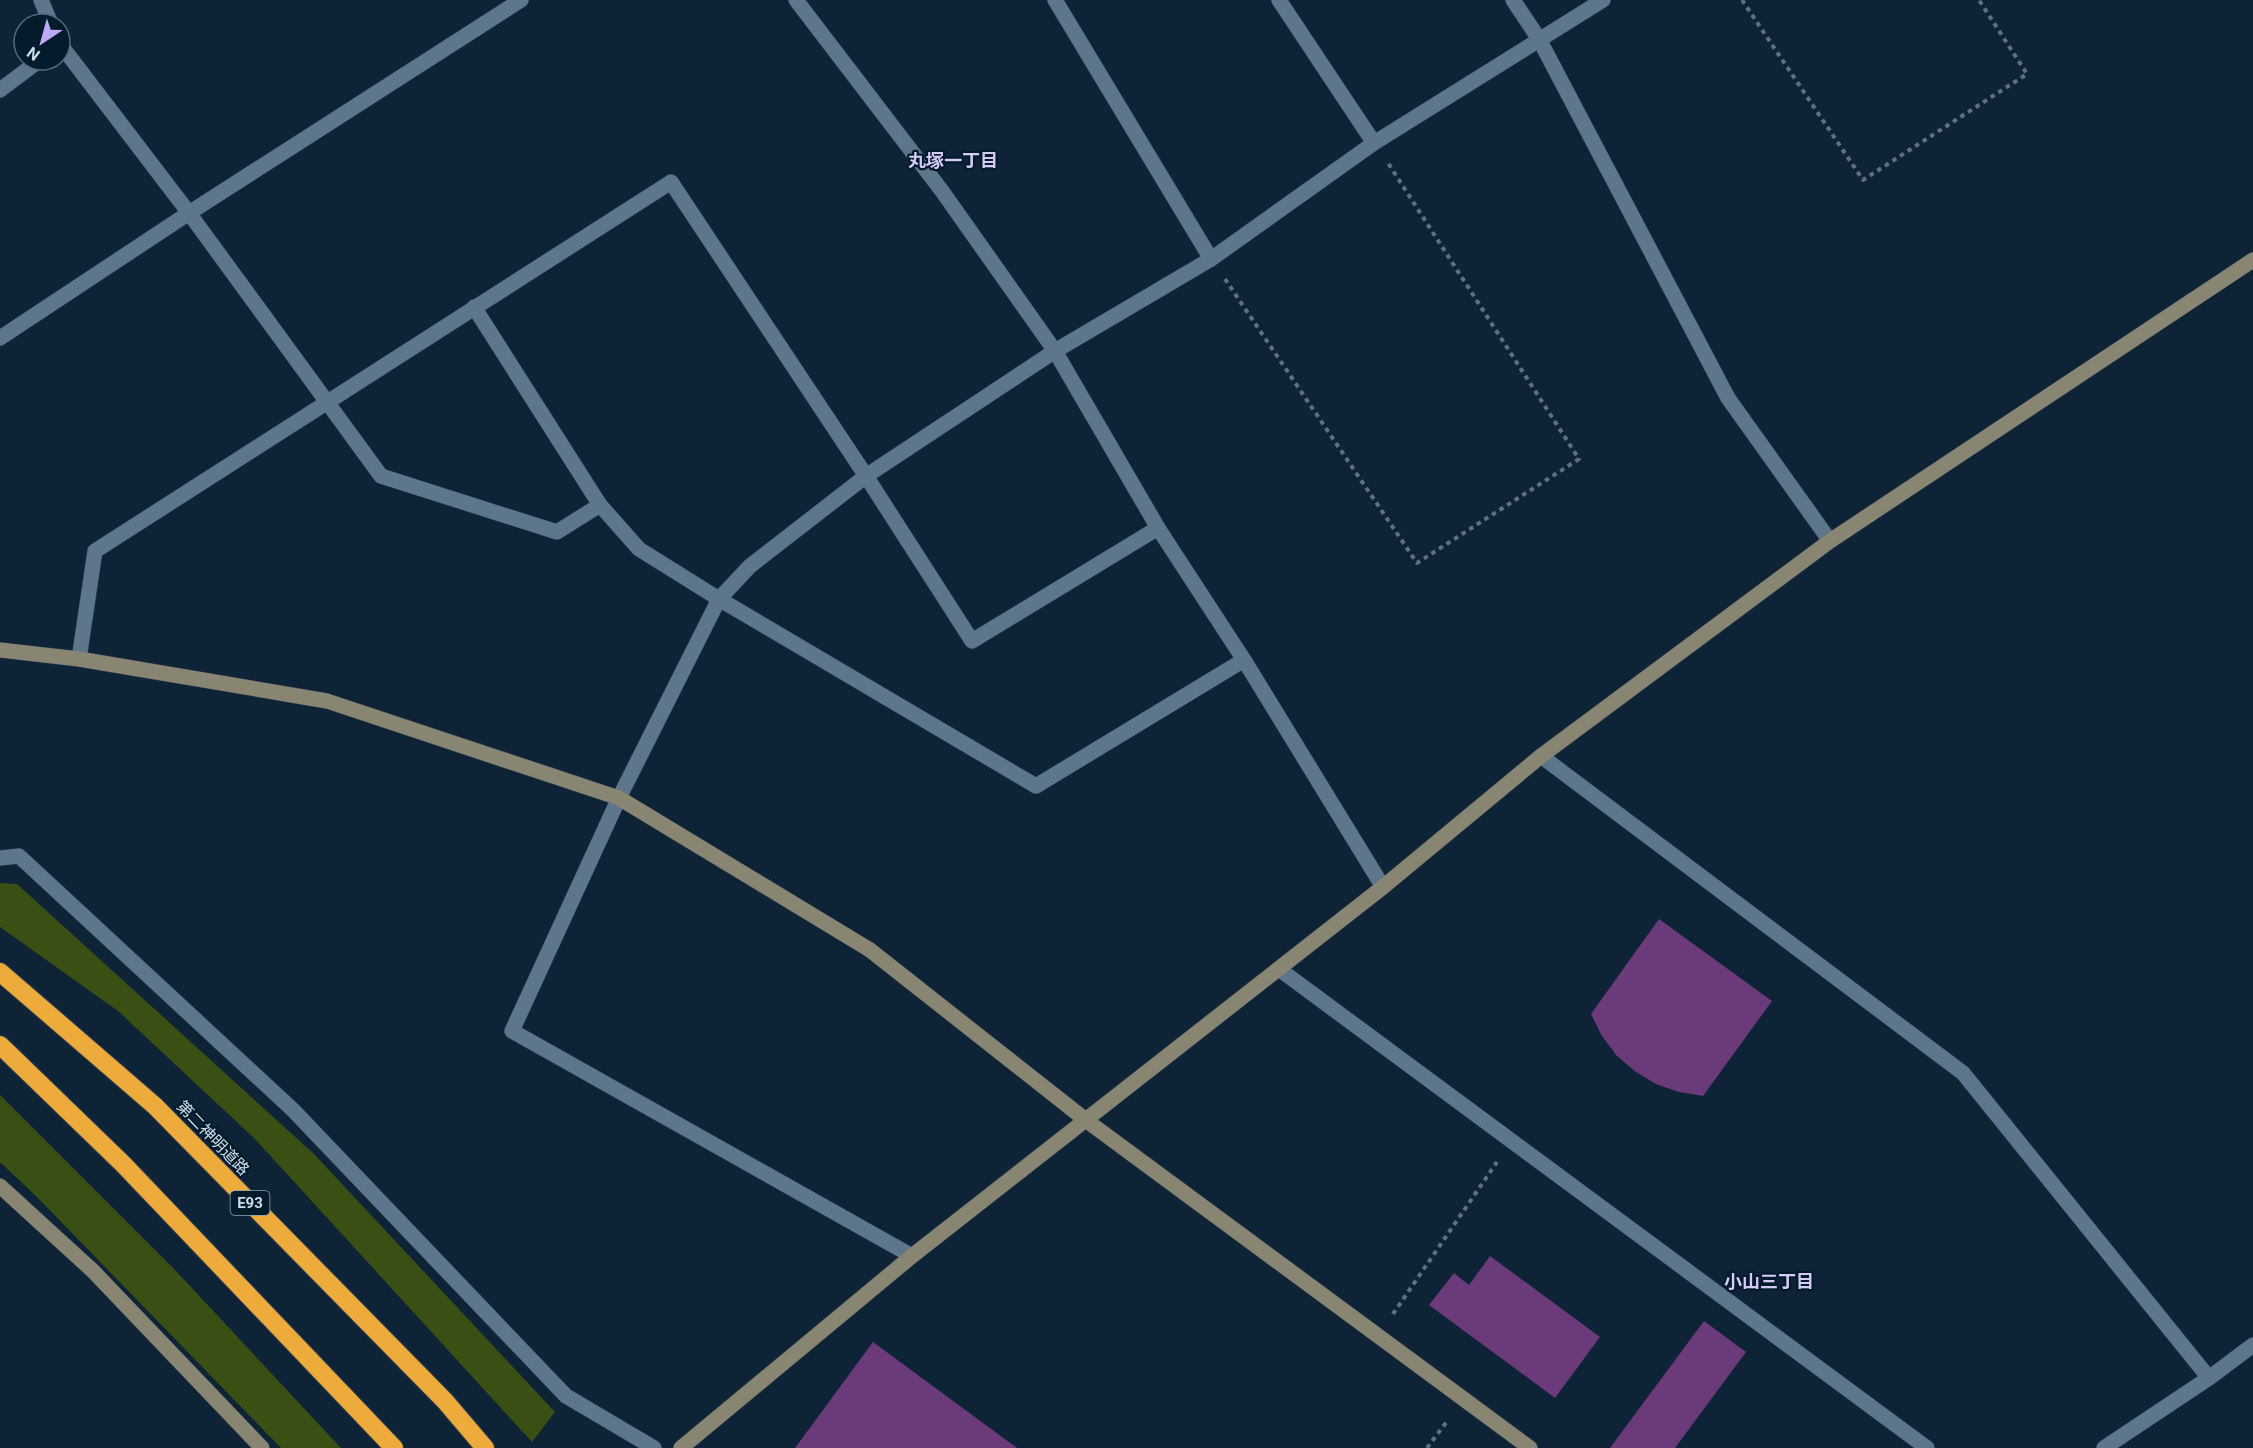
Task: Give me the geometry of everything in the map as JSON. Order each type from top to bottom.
[{"type":"highway","name":"第二神明道路","points":[[0,972],[155,1106],[436,1393],[485,1448]]},
{"type":"highway","points":[[0,1045],[123,1164],[394,1448]]},
{"type":"street","points":[[0,338],[189,213],[521,0]]},
{"type":"street","points":[[796,0],[942,191],[1055,351],[1158,528],[1244,660],[1383,887]]},
{"type":"street","points":[[1054,0],[1211,259]]},
{"type":"street","points":[[1279,0],[1374,143]]},
{"type":"street","points":[[1513,0],[1539,39],[1728,398],[1830,541]]},
{"type":"street","points":[[912,1256],[512,1031],[619,798],[719,599],[750,566],[866,476],[1055,351],[1211,259],[1374,143],[1603,0]]},
{"type":"street","points":[[72,61],[189,213],[381,476],[557,532],[600,506]]},
{"type":"street","points":[[0,90],[24,72]]},
{"type":"street","points":[[79,659],[95,551],[671,183],[866,476],[972,641],[1158,528]]},
{"type":"street","points":[[681,1448],[912,1256],[1383,887],[1541,756],[1830,541],[2253,260]]},
{"type":"street","points":[[474,307],[600,506],[639,549],[719,599],[1036,786],[1244,660]]},
{"type":"street","points":[[0,650],[79,659],[327,701],[619,798],[870,950],[1087,1121],[1530,1448]]},
{"type":"street","points":[[1541,756],[1963,1073],[2209,1378]]},
{"type":"street","points":[[0,858],[19,856],[293,1110],[566,1396],[654,1448]]},
{"type":"street","points":[[1279,969],[1927,1448]]},
{"type":"street","points":[[0,1186],[93,1271],[262,1448]]},
{"type":"street","points":[[2104,1448],[2209,1378],[2253,1345]]},
{"type":"path","points":[[1742,0],[1863,180],[2027,74],[1979,0]]},
{"type":"path","points":[[1211,259],[1417,563],[1579,459],[1374,143]]},
{"type":"path","points":[[1378,1335],[1511,1142]]},
{"type":"path","points":[[1427,1448],[1464,1398]]},
{"type":"green space","points":[[0,883],[17,884],[314,1154],[555,1412],[532,1442],[255,1139],[118,1011],[0,927]]},
{"type":"green space","points":[[0,1095],[177,1272],[341,1448],[281,1448],[37,1197],[0,1162]]},
{"type":"building","points":[[1659,919],[1772,1001],[1703,1096],[1679,1092],[1656,1084],[1636,1072],[1617,1056],[1602,1036],[1591,1014]]},
{"type":"building","points":[[1490,1256],[1600,1337],[1555,1398],[1429,1305],[1454,1273],[1469,1285]]},
{"type":"building","points":[[1704,1321],[1746,1352],[1675,1448],[1610,1448]]},
{"type":"building","points":[[873,1342],[1017,1448],[795,1448]]},
{"type":"district","name":"丸塚一丁目","points":[[953,160]]},
{"type":"district","name":"小山三丁目","points":[[1769,1281]]}]
